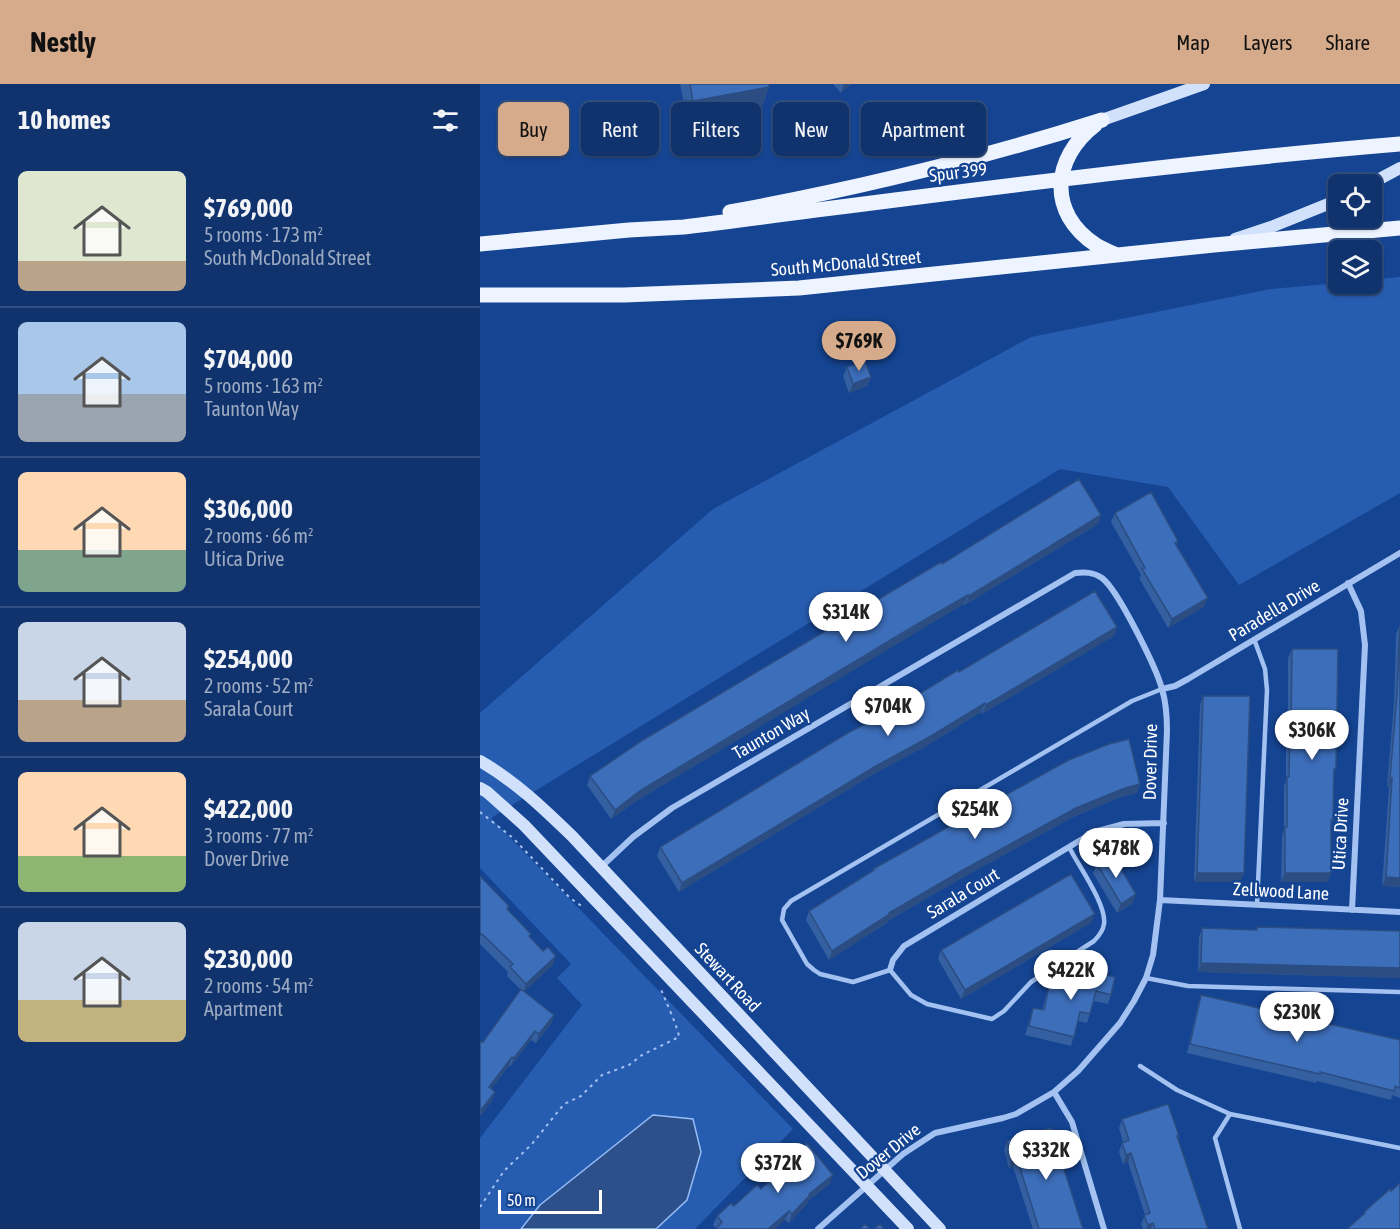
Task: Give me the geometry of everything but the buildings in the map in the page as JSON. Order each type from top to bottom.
[{"type":"main road","points":[[1102,120],[1078,139],[1072,148],[1061,178],[1061,198],[1074,224],[1096,245],[1117,255]]},
{"type":"main road","points":[[480,244],[629,230],[859,186],[969,158],[1102,120]]},
{"type":"main road","name":"Spur 399","points":[[629,230],[684,227],[1061,178],[1269,155],[1400,144]]},
{"type":"main road","points":[[1214,245],[1400,228]]},
{"type":"main road","name":"South McDonald Street","points":[[480,295],[624,295],[799,288],[1214,245]]},
{"type":"street","points":[[1102,120],[1204,84]]},
{"type":"street","points":[[1382,178],[1400,168]]},
{"type":"street","points":[[1214,245],[1271,227],[1328,204]]},
{"type":"street","name":"Paradella Drive","points":[[1162,689],[1182,682],[1400,553]]},
{"type":"street","name":"Taunton Way","points":[[600,867],[633,837],[672,808],[1075,573],[1092,573]]},
{"type":"street","name":"Dover Drive","points":[[818,1229],[912,1146],[935,1133],[1010,1116],[1054,1092],[1098,1050],[1130,1008],[1146,978],[1153,955],[1160,900],[1167,731],[1162,689],[1151,660],[1110,585],[1092,573]]},
{"type":"street","name":"Utica Drive","points":[[1348,583],[1361,611],[1365,645],[1352,910]]},
{"type":"street","name":"Stewart Road","points":[[480,761],[497,770],[530,795],[572,836],[940,1229]]},
{"type":"street","points":[[480,788],[524,825],[908,1229]]},
{"type":"street","name":"Sarala Court","points":[[890,970],[892,960],[904,946],[1103,828],[1124,824],[1164,823]]},
{"type":"street","name":"Zellwood Lane","points":[[1160,900],[1400,912]]},
{"type":"street","points":[[1054,1092],[1072,1122],[1104,1229]]},
{"type":"lane","points":[[1254,639],[1265,669],[1267,690],[1257,905]]},
{"type":"lane","points":[[1068,847],[1103,910],[1104,926],[1094,941],[1031,982],[999,1016],[992,1019],[927,1004],[911,995],[890,970],[853,982],[820,974],[807,964],[782,920],[784,909],[791,901],[1132,701],[1162,689]]},
{"type":"lane","points":[[1146,978],[1188,986],[1400,992]]},
{"type":"lane","points":[[1140,1066],[1177,1089],[1230,1114],[1400,1148]]},
{"type":"lane","points":[[1230,1114],[1215,1138],[1240,1229]]},
{"type":"path","points":[[480,812],[513,838],[570,897],[589,911]]},
{"type":"path","points":[[480,1207],[504,1171],[532,1144],[564,1104],[580,1096],[602,1075],[629,1065],[642,1055],[679,1037],[655,981]]},
{"type":"shaded area","points":[[1400,277],[1400,493],[1239,585],[1168,487],[1060,469],[491,818],[793,1129],[695,1229],[480,1229],[480,1138],[582,1005],[557,978],[571,964],[480,868],[480,713],[713,509],[1031,337],[1271,289],[1328,284],[1328,294],[1382,294],[1382,279]]},
{"type":"shaded area","points":[[653,1115],[693,1119],[701,1152],[687,1200],[656,1229],[521,1229],[540,1205]]}]
